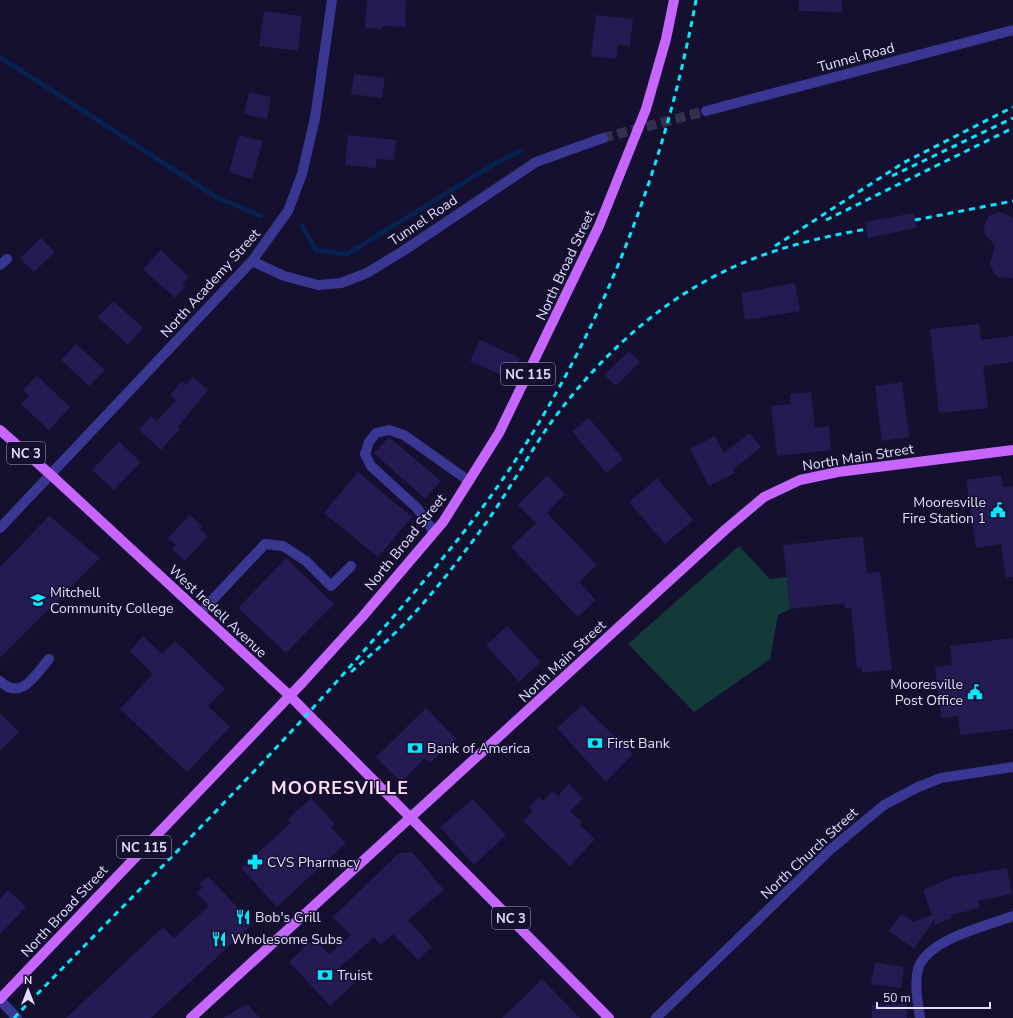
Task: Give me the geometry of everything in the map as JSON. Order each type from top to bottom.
[{"type":"main road","name":"North Broad Street","points":[[0,1000],[290,696],[363,616],[434,532],[469,481],[499,433],[599,226],[646,110],[666,39],[674,0]]},
{"type":"main road","name":"West Iredell Avenue","points":[[0,430],[51,475],[290,696],[412,818]]},
{"type":"main road","name":"North Main Street","points":[[191,1018],[412,818],[726,529],[764,497],[800,480],[838,472],[1013,450]]},
{"type":"main road","name":"NC 3","points":[[412,818],[609,1018]]},
{"type":"street","name":"North Academy Street","points":[[0,528],[252,261],[288,212],[302,174],[315,118],[332,0]]},
{"type":"street","name":"Tunnel Road","points":[[706,111],[1013,30]]},
{"type":"street","name":"Tunnel Road","points":[[252,261],[284,276],[318,285],[341,283],[367,273],[403,251],[536,162],[603,138]]},
{"type":"street","points":[[434,532],[417,508],[371,466],[365,454],[369,442],[376,433],[389,430],[404,435],[469,481]]},
{"type":"street","points":[[200,613],[265,544],[283,546],[306,561],[331,586],[351,566]]},
{"type":"street","points":[[0,681],[4,686],[16,689],[26,686],[49,660]]},
{"type":"street","name":"North Church Street","points":[[656,1018],[831,849],[875,812],[918,787],[941,778],[1013,767]]},
{"type":"street","points":[[920,1018],[917,995],[918,968],[928,952],[944,942],[1013,916]]},
{"type":"street","points":[[0,1000],[17,1018]]},
{"type":"green space","points":[[739,546],[770,579],[787,577],[790,609],[778,615],[770,659],[694,712],[628,644]]},
{"type":"building","points":[[367,0],[406,0],[405,27],[382,26],[382,29],[365,28]]},
{"type":"building","points":[[799,0],[842,0],[842,12],[799,11]]},
{"type":"building","points":[[264,11],[302,16],[298,51],[259,46]]},
{"type":"building","points":[[596,15],[633,19],[630,46],[618,45],[616,59],[591,56]]},
{"type":"building","points":[[354,74],[385,78],[382,98],[351,94]]},
{"type":"building","points":[[249,92],[271,97],[267,119],[244,114]]},
{"type":"building","points":[[239,135],[263,141],[252,179],[229,172]]},
{"type":"building","points":[[348,135],[396,140],[394,160],[376,159],[376,168],[345,165]]},
{"type":"building","points":[[998,212],[1009,215],[1013,218],[1013,278],[998,277],[994,273],[990,264],[995,245],[985,235],[984,225],[989,216]]},
{"type":"building","points":[[914,213],[917,228],[868,238],[865,222]]},
{"type":"building","points":[[41,238],[55,252],[34,272],[20,258]]},
{"type":"building","points":[[161,250],[189,277],[182,285],[185,287],[175,298],[143,269]]},
{"type":"building","points":[[795,283],[800,311],[745,320],[741,293]]},
{"type":"building","points":[[113,301],[143,328],[128,345],[98,317]]},
{"type":"building","points":[[979,324],[981,340],[1013,336],[1013,362],[983,366],[988,408],[939,413],[930,329]]},
{"type":"building","points":[[480,340],[520,358],[510,379],[470,361]]},
{"type":"building","points":[[76,344],[105,370],[89,386],[61,360]]},
{"type":"building","points":[[629,351],[640,362],[616,386],[604,375]]},
{"type":"building","points":[[37,376],[70,407],[49,430],[21,404],[29,396],[23,390]]},
{"type":"building","points":[[193,377],[208,390],[178,427],[180,429],[161,450],[139,430],[151,416],[157,421],[176,400],[170,395],[182,381],[186,385]]},
{"type":"building","points":[[902,382],[909,437],[882,441],[875,386]]},
{"type":"building","points":[[811,392],[815,428],[829,426],[831,450],[777,456],[771,406],[791,404],[790,394]]},
{"type":"building","points":[[589,418],[623,459],[606,473],[572,431]]},
{"type":"building","points":[[750,433],[761,447],[733,469],[735,473],[709,486],[690,449],[715,436],[724,453]]},
{"type":"building","points":[[389,437],[441,481],[425,499],[374,453]]},
{"type":"building","points":[[119,442],[141,462],[114,490],[92,470]]},
{"type":"building","points":[[358,472],[412,517],[378,557],[324,513]]},
{"type":"building","points":[[547,475],[565,494],[547,513],[597,565],[579,582],[596,600],[578,617],[511,547],[536,523],[518,505]]},
{"type":"building","points":[[1001,475],[1003,487],[1013,486],[1013,577],[1006,578],[1001,544],[976,548],[966,480]]},
{"type":"building","points":[[657,478],[693,520],[665,544],[629,502]]},
{"type":"building","points":[[190,515],[202,526],[200,529],[208,536],[185,561],[172,549],[176,545],[168,538]]},
{"type":"building","points":[[49,516],[100,558],[0,658],[0,567]]},
{"type":"building","points":[[863,536],[867,573],[880,572],[892,670],[862,673],[861,667],[857,668],[851,608],[845,608],[844,603],[790,609],[783,545]]},
{"type":"building","points":[[286,558],[334,604],[286,653],[238,608]]},
{"type":"building","points":[[507,626],[541,662],[519,682],[486,645]]},
{"type":"building","points":[[143,636],[162,654],[175,641],[225,689],[208,706],[230,727],[187,772],[120,709],[153,674],[130,651]]},
{"type":"building","name":"Mooresville Post Office","points":[[1013,638],[1013,729],[960,735],[958,716],[941,718],[935,667],[952,665],[950,646]]},
{"type":"building","points":[[582,705],[633,754],[606,782],[557,728]]},
{"type":"building","points":[[426,708],[456,739],[430,763],[425,758],[401,782],[376,757]]},
{"type":"building","points":[[0,713],[19,732],[0,751]]},
{"type":"building","points":[[569,784],[583,798],[570,811],[582,822],[579,824],[595,839],[570,866],[523,821],[533,811],[529,807],[539,797],[543,801],[553,791],[558,796]]},
{"type":"building","name":"CVS Pharmacy","points":[[311,798],[335,824],[331,827],[346,843],[277,907],[241,868],[291,823],[288,819]]},
{"type":"building","points":[[473,799],[506,835],[474,865],[440,827]]},
{"type":"building","points":[[412,852],[444,890],[408,920],[432,947],[418,960],[393,934],[381,945],[374,937],[340,967],[355,983],[330,1006],[289,962],[314,938],[329,954],[351,935],[333,917],[399,853]]},
{"type":"building","points":[[1007,868],[1012,894],[978,901],[980,908],[951,915],[952,918],[935,925],[934,920],[914,949],[889,931],[901,914],[913,922],[932,915],[923,890],[953,877]]},
{"type":"building","points":[[208,876],[253,924],[151,1018],[66,1018],[163,927],[174,938],[209,906],[197,893],[202,888],[199,884]]},
{"type":"building","points":[[8,890],[26,907],[0,934],[0,899]]},
{"type":"building","points":[[875,962],[904,967],[901,988],[871,984]]},
{"type":"building","points":[[542,979],[580,1018],[502,1018]]},
{"type":"building","points":[[247,1004],[260,1018],[223,1018]]},
{"type":"building","points":[[907,1004],[907,1018],[872,1018],[872,1005]]},
{"type":"waterway","points":[[0,57],[216,197],[261,216]]},
{"type":"waterway","points":[[302,226],[316,250],[347,254],[496,163],[521,151]]},
{"type":"tunnel","points":[[603,138],[706,111]]},
{"type":"railway","points":[[14,1018],[283,741],[388,623],[444,557],[497,488],[546,411],[576,356],[628,241],[668,122],[696,0]]},
{"type":"railway","points":[[775,246],[903,163],[1013,107]]},
{"type":"railway","points":[[892,176],[1013,118]]},
{"type":"railway","points":[[826,220],[1013,128]]},
{"type":"railway","points":[[915,220],[1013,201]]},
{"type":"railway","points":[[351,672],[393,635],[427,599],[486,523],[545,431],[562,408],[601,363],[645,322],[694,288],[719,274],[755,258],[829,236],[867,229]]},
{"type":"place","name":"Mooresville Fire Station 1","points":[[998,510]]},
{"type":"place","name":"Mitchell Community College","points":[[38,600]]},
{"type":"place","name":"Mooresville Post Office","points":[[975,692]]},
{"type":"place","name":"First Bank","points":[[595,743]]},
{"type":"place","name":"Bank of America","points":[[415,748]]},
{"type":"place","name":"CVS Pharmacy","points":[[255,862]]},
{"type":"place","name":"Bob's Grill","points":[[243,917]]},
{"type":"place","name":"Wholesome Subs","points":[[219,939]]},
{"type":"place","name":"Truist","points":[[325,975]]},
{"type":"district","name":"MOORESVILLE","points":[[340,788]]}]
